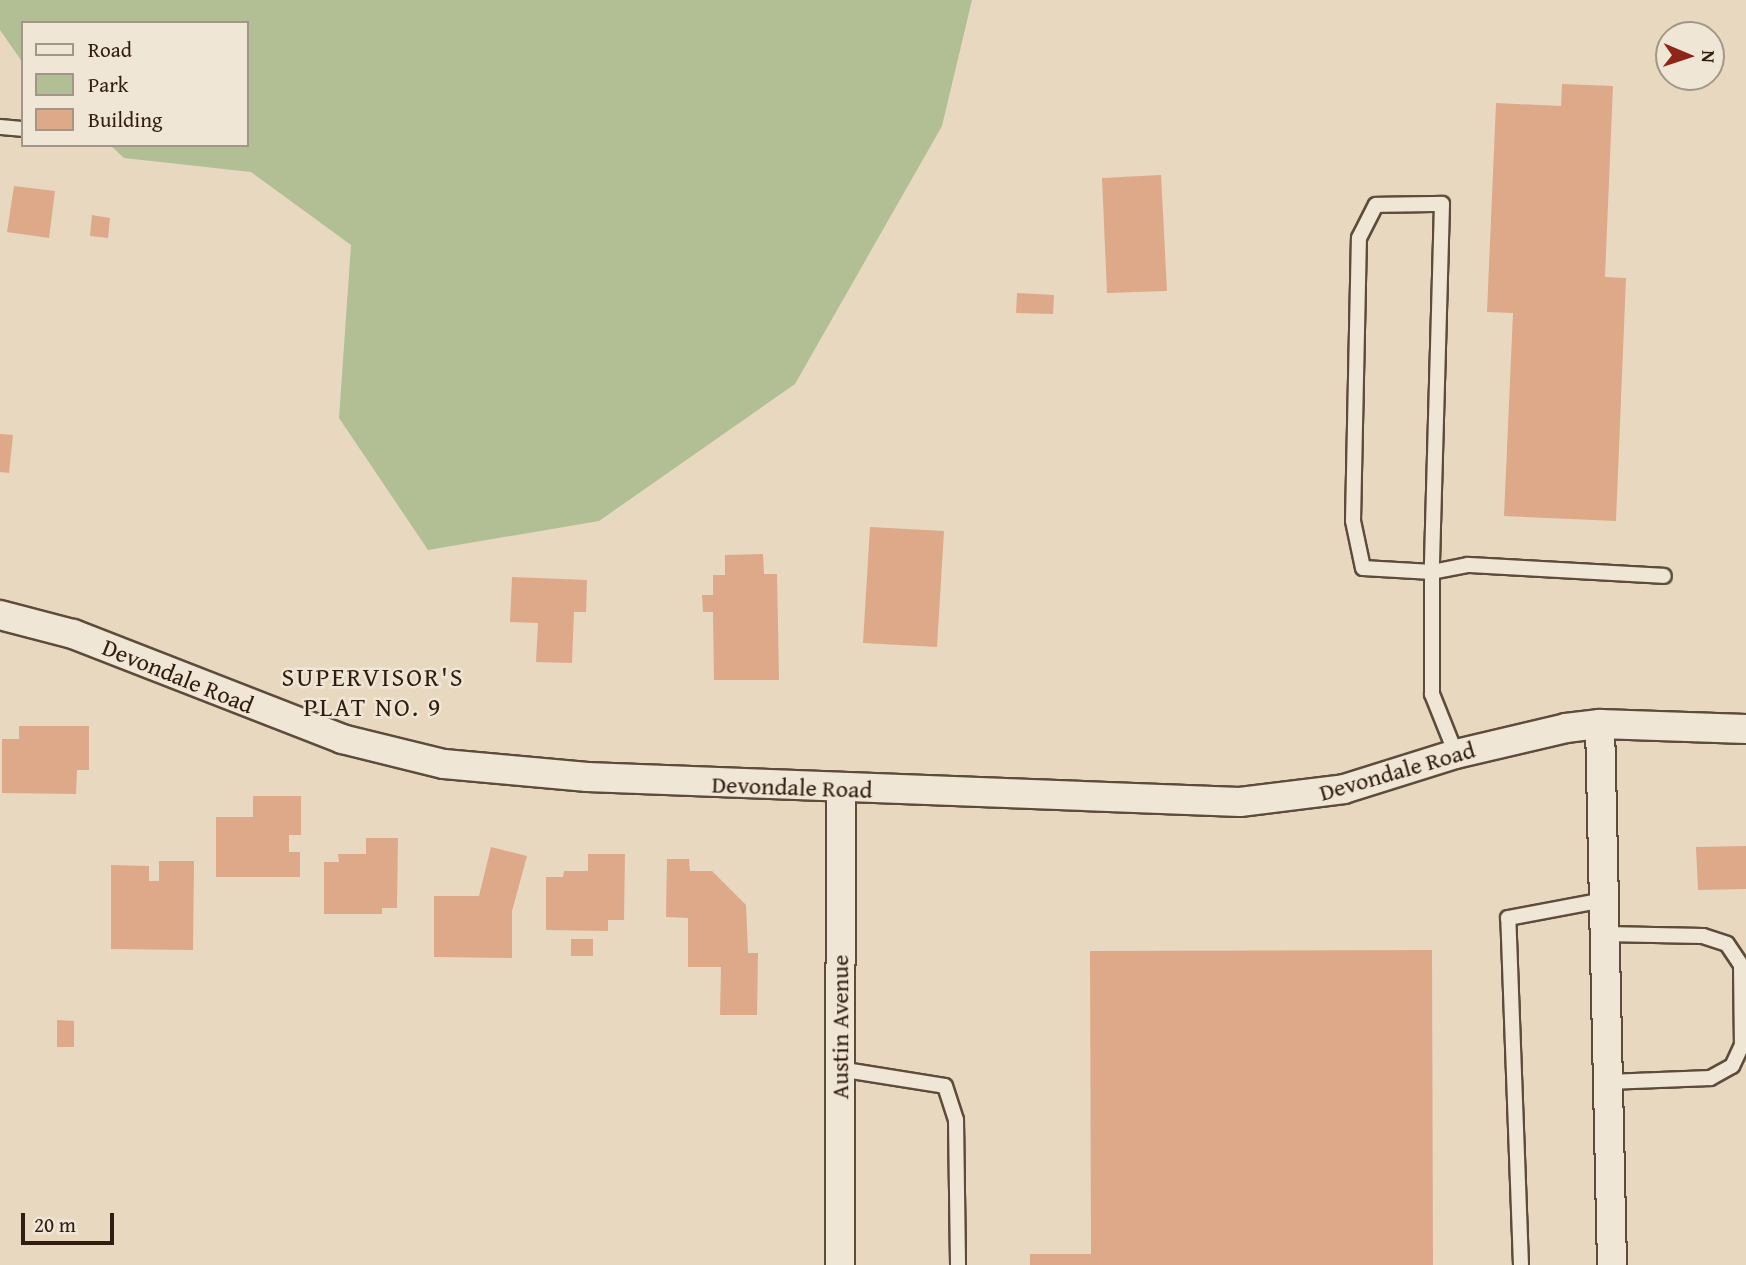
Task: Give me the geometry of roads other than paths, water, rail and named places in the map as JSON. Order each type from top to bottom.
[{"type":"street","name":"Devondale Road","points":[[0,615],[73,634],[302,725],[408,757],[523,773],[841,789],[1240,802],[1344,789],[1456,754],[1600,724],[1746,729]]},
{"type":"street","points":[[1600,724],[1612,1265]]},
{"type":"street","name":"Austin Avenue","points":[[840,1265],[841,789]]},
{"type":"lane","points":[[0,127],[21,129]]},
{"type":"lane","points":[[1456,754],[1432,694],[1432,572],[1442,204],[1376,205],[1359,238],[1353,521],[1363,568],[1432,572],[1468,565],[1664,576]]},
{"type":"lane","points":[[1521,1265],[1508,918],[1604,900]]},
{"type":"lane","points":[[1605,934],[1703,936],[1727,944],[1741,965],[1742,1045],[1732,1066],[1710,1079],[1608,1082]]},
{"type":"lane","points":[[839,1069],[944,1086],[956,1120],[958,1265]]},
{"type":"district","name":"SUPERVISOR'S PLAT NO. 9","points":[[373,692]]}]
